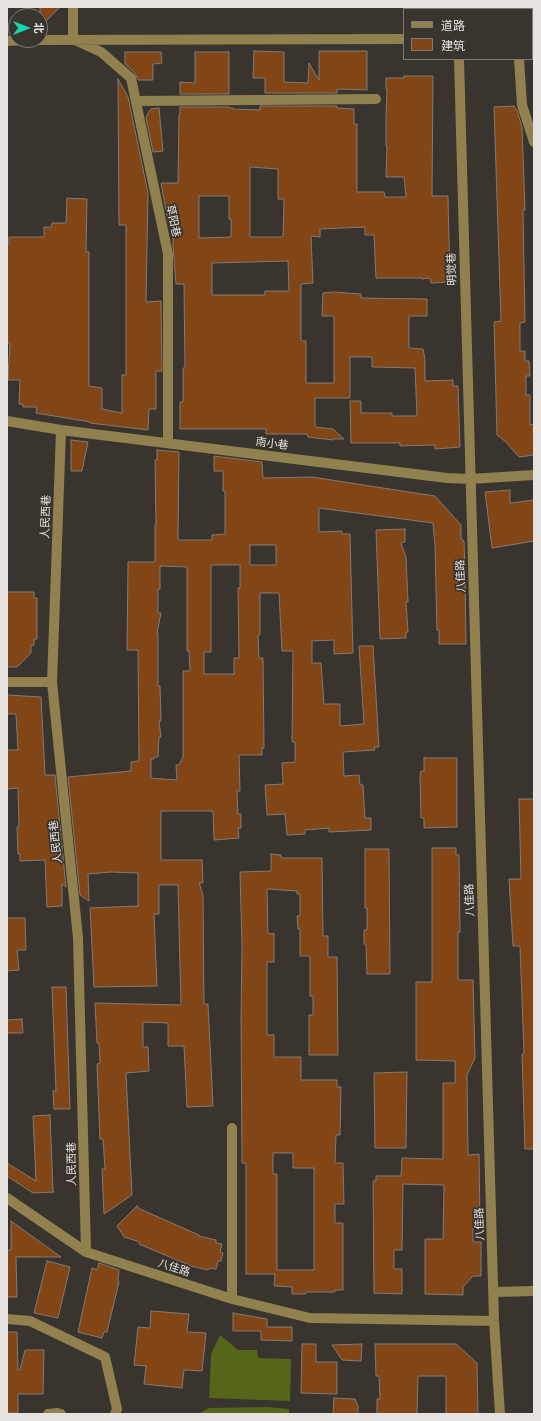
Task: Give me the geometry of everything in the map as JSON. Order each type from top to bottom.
[{"type":"street","points":[[73,7],[73,39]]},
{"type":"street","name":"草阳巷","points":[[73,39],[101,52],[131,78],[168,254],[168,443]]},
{"type":"street","name":"草阳巷","points":[[48,40],[403,39]]},
{"type":"street","name":"明觉巷","points":[[459,60],[470,479]]},
{"type":"street","points":[[519,60],[522,105],[534,142]]},
{"type":"street","points":[[136,101],[376,99]]},
{"type":"street","name":"南小巷","points":[[7,421],[61,430],[447,478],[470,479],[534,475]]},
{"type":"street","name":"人民西巷","points":[[61,430],[52,682],[78,938],[86,1252]]},
{"type":"street","name":"八佳路","points":[[470,479],[494,1320],[500,1414]]},
{"type":"street","points":[[7,682],[52,682]]},
{"type":"street","points":[[232,1128],[232,1299]]},
{"type":"street","name":"八佳路","points":[[7,1198],[86,1252],[232,1299],[310,1318],[494,1320]]},
{"type":"street","points":[[494,1292],[534,1291]]},
{"type":"street","points":[[7,1319],[30,1321],[105,1357],[117,1408],[115,1414]]},
{"type":"street","points":[[48,1414],[57,1412],[61,1414]]},
{"type":"green space","points":[[220,1335],[238,1350],[257,1350],[258,1358],[291,1359],[290,1401],[209,1398],[211,1354]]},
{"type":"green space","points":[[268,1407],[289,1409],[289,1414],[198,1414],[209,1408]]},
{"type":"building","points":[[60,7],[48,19],[48,8],[40,8]]},
{"type":"building","points":[[254,51],[284,52],[284,82],[308,83],[309,63],[319,80],[319,51],[367,51],[367,90],[337,89],[337,93],[265,93],[265,78],[253,78]]},
{"type":"building","points":[[125,52],[161,52],[162,63],[153,64],[153,80],[138,80],[135,73],[125,64]]},
{"type":"building","points":[[195,52],[229,52],[229,94],[180,94],[180,82],[195,83]]},
{"type":"building","points":[[404,76],[433,76],[432,196],[448,196],[450,282],[431,283],[430,278],[376,278],[374,235],[365,235],[365,227],[320,229],[320,237],[311,236],[313,283],[301,284],[301,341],[306,341],[306,383],[334,383],[334,316],[322,316],[323,293],[334,292],[361,294],[361,298],[427,299],[427,316],[409,316],[409,348],[423,349],[425,359],[425,381],[453,380],[453,386],[458,386],[460,447],[435,449],[435,445],[400,446],[400,443],[351,443],[350,401],[361,401],[361,413],[392,413],[392,416],[417,416],[415,368],[372,367],[372,357],[350,357],[350,398],[315,398],[315,427],[333,429],[344,439],[333,440],[308,437],[307,434],[266,434],[266,429],[180,429],[180,402],[183,402],[183,368],[185,368],[184,284],[176,284],[173,246],[173,220],[168,221],[161,183],[178,183],[180,107],[229,107],[233,109],[260,110],[260,106],[337,106],[337,108],[354,109],[354,124],[357,124],[357,192],[384,192],[385,197],[406,197],[404,177],[386,177],[386,78],[404,78]],"holes":[[[250,167],[278,169],[278,199],[284,199],[283,237],[250,237]],[[199,196],[229,196],[231,237],[199,238]],[[288,261],[289,291],[265,291],[265,295],[212,295],[212,263]]]},
{"type":"building","points":[[118,79],[128,97],[148,193],[146,302],[161,301],[162,371],[156,371],[156,409],[149,409],[148,430],[90,423],[36,413],[37,407],[23,407],[23,404],[19,404],[20,380],[8,380],[10,343],[7,343],[7,244],[9,244],[9,237],[44,237],[44,227],[51,227],[52,223],[66,223],[67,198],[87,199],[86,252],[89,252],[89,386],[102,388],[102,409],[122,413],[122,375],[126,375],[126,225],[119,225]]},
{"type":"building","points":[[514,106],[517,110],[522,127],[525,210],[523,210],[525,322],[520,323],[520,351],[525,351],[525,361],[529,361],[530,376],[526,376],[526,395],[530,395],[530,425],[534,424],[534,455],[519,457],[506,442],[497,435],[494,322],[501,321],[494,107]]},
{"type":"building","points":[[159,108],[163,151],[153,152],[146,117],[151,109]]},
{"type":"building","points":[[71,440],[88,442],[82,471],[71,471]]},
{"type":"building","points":[[157,450],[179,452],[178,540],[212,540],[212,535],[225,534],[225,491],[223,491],[223,471],[214,471],[214,456],[262,462],[263,478],[312,477],[435,496],[461,525],[461,539],[464,541],[466,644],[439,644],[439,630],[437,630],[433,523],[319,508],[319,532],[342,531],[342,534],[350,534],[353,653],[334,654],[334,640],[312,641],[312,663],[321,663],[324,704],[340,704],[340,726],[364,724],[359,646],[373,646],[379,747],[374,747],[375,750],[343,752],[344,776],[359,775],[360,785],[363,785],[365,818],[371,818],[371,830],[329,832],[329,828],[305,830],[305,834],[287,835],[285,814],[267,815],[265,785],[283,784],[282,763],[295,762],[295,742],[292,742],[293,651],[282,651],[279,593],[260,593],[260,635],[258,635],[259,658],[263,658],[264,748],[262,748],[262,755],[239,755],[240,791],[237,791],[238,814],[241,814],[241,828],[238,828],[239,838],[214,840],[213,811],[161,811],[161,860],[202,860],[203,883],[199,883],[203,895],[204,1004],[208,1004],[213,1106],[187,1107],[184,1046],[168,1046],[168,1023],[143,1022],[143,1047],[148,1047],[149,1071],[126,1073],[132,1195],[104,1214],[102,1169],[105,1169],[103,1139],[100,1139],[97,1064],[100,1063],[99,1043],[97,1043],[95,1003],[181,1005],[178,885],[159,885],[159,914],[154,914],[157,986],[94,987],[90,908],[138,906],[138,873],[111,872],[88,874],[89,901],[80,895],[68,777],[131,771],[131,762],[139,761],[138,650],[127,650],[128,562],[155,562],[155,460],[157,460]],"holes":[[[250,545],[276,545],[276,565],[250,565]],[[211,565],[240,565],[240,588],[238,588],[239,658],[234,658],[234,674],[204,674],[204,652],[211,652]],[[160,566],[187,567],[187,651],[189,651],[190,671],[183,671],[183,757],[179,765],[176,765],[177,780],[151,778],[151,759],[158,757],[159,737],[161,737],[159,721],[161,721],[160,686],[158,686],[157,633],[161,613],[158,613],[158,589],[160,589]]]},
{"type":"building","points":[[510,490],[510,503],[534,500],[534,541],[492,548],[485,492]]},
{"type":"building","points":[[405,529],[405,542],[401,543],[406,557],[408,632],[406,632],[406,638],[380,639],[376,530]]},
{"type":"building","points":[[7,592],[34,592],[34,598],[37,598],[37,639],[34,639],[34,645],[31,645],[31,653],[17,667],[7,667]]},
{"type":"building","points":[[7,695],[41,697],[45,775],[55,775],[66,887],[62,884],[62,906],[47,907],[45,860],[20,861],[20,854],[18,854],[18,788],[7,789],[7,750],[18,750],[16,714],[7,714]]},
{"type":"building","points":[[424,758],[457,758],[457,827],[424,828],[424,818],[421,818],[420,776],[421,771],[424,771]]},
{"type":"building","points":[[519,799],[534,799],[534,1149],[525,1149],[522,1054],[524,1053],[520,946],[513,946],[509,879],[521,879]]},
{"type":"building","points":[[432,848],[456,848],[456,855],[459,855],[460,932],[458,932],[458,980],[473,980],[475,1058],[467,1075],[468,1155],[479,1154],[480,1221],[473,1228],[473,1242],[481,1242],[481,1276],[473,1276],[463,1287],[463,1295],[425,1294],[425,1239],[443,1239],[444,1185],[403,1184],[402,1250],[394,1250],[394,1269],[402,1269],[402,1294],[374,1293],[373,1181],[376,1181],[376,1176],[401,1176],[402,1158],[443,1159],[443,1083],[455,1083],[455,1061],[416,1060],[416,982],[432,982]]},
{"type":"building","points":[[365,849],[389,849],[390,974],[367,974],[366,944],[364,944],[364,930],[367,930],[367,908],[365,908]]},
{"type":"building","points":[[271,854],[281,855],[281,858],[322,858],[323,936],[328,936],[328,957],[337,957],[338,1055],[309,1055],[309,1015],[313,1015],[313,996],[310,996],[310,956],[300,956],[300,929],[298,929],[297,916],[300,916],[300,894],[297,894],[297,891],[267,889],[268,934],[274,933],[274,962],[267,962],[267,1035],[274,1035],[274,1057],[301,1057],[301,1080],[337,1080],[337,1087],[341,1087],[340,1135],[336,1135],[335,1163],[343,1163],[344,1204],[335,1204],[335,1223],[343,1223],[343,1290],[335,1290],[335,1292],[306,1292],[306,1294],[292,1294],[292,1287],[274,1286],[275,1274],[246,1274],[246,1163],[242,1163],[242,946],[240,872],[271,871]],"holes":[[[273,1153],[293,1153],[293,1168],[314,1168],[314,1270],[277,1270],[277,1174],[273,1174]]]},
{"type":"building","points":[[7,918],[25,918],[26,950],[17,950],[19,970],[7,971]]},
{"type":"building","points":[[52,987],[66,987],[70,1109],[54,1109],[53,1091],[56,1091]]},
{"type":"building","points":[[22,1019],[23,1033],[7,1033],[7,1020]]},
{"type":"building","points":[[407,1072],[406,1148],[375,1148],[374,1073]]},
{"type":"building","points":[[50,1115],[54,1192],[33,1193],[7,1176],[7,1163],[36,1181],[33,1116]]},
{"type":"building","points":[[137,1206],[140,1209],[199,1236],[216,1240],[216,1243],[222,1244],[220,1252],[223,1253],[221,1261],[218,1261],[216,1269],[210,1268],[208,1270],[191,1266],[139,1244],[140,1242],[124,1237],[117,1226]]},
{"type":"building","points":[[11,1221],[61,1257],[16,1257],[17,1297],[7,1297],[7,1250],[11,1250]]},
{"type":"building","points":[[47,1261],[70,1267],[58,1318],[34,1313]]},
{"type":"building","points":[[99,1263],[119,1270],[119,1282],[107,1332],[104,1332],[102,1338],[78,1332],[92,1268],[97,1270]]},
{"type":"building","points":[[151,1311],[189,1314],[187,1332],[206,1333],[202,1371],[184,1370],[182,1388],[144,1384],[146,1366],[134,1365],[138,1327],[150,1328]]},
{"type":"building","points":[[233,1313],[267,1319],[267,1327],[292,1327],[292,1341],[261,1340],[261,1331],[233,1331]]},
{"type":"building","points":[[7,1332],[17,1332],[18,1370],[20,1370],[25,1350],[44,1350],[43,1394],[18,1394],[18,1413],[7,1413]]},
{"type":"building","points":[[302,1344],[316,1344],[316,1362],[337,1362],[337,1394],[301,1393]]},
{"type":"building","points":[[362,1344],[361,1361],[342,1360],[332,1345]]},
{"type":"building","points":[[375,1344],[456,1344],[477,1363],[478,1414],[446,1414],[446,1376],[418,1376],[417,1414],[377,1414],[377,1399],[380,1399],[379,1376],[376,1376]]},
{"type":"building","points":[[334,1398],[355,1399],[358,1406],[358,1414],[333,1414]]}]
